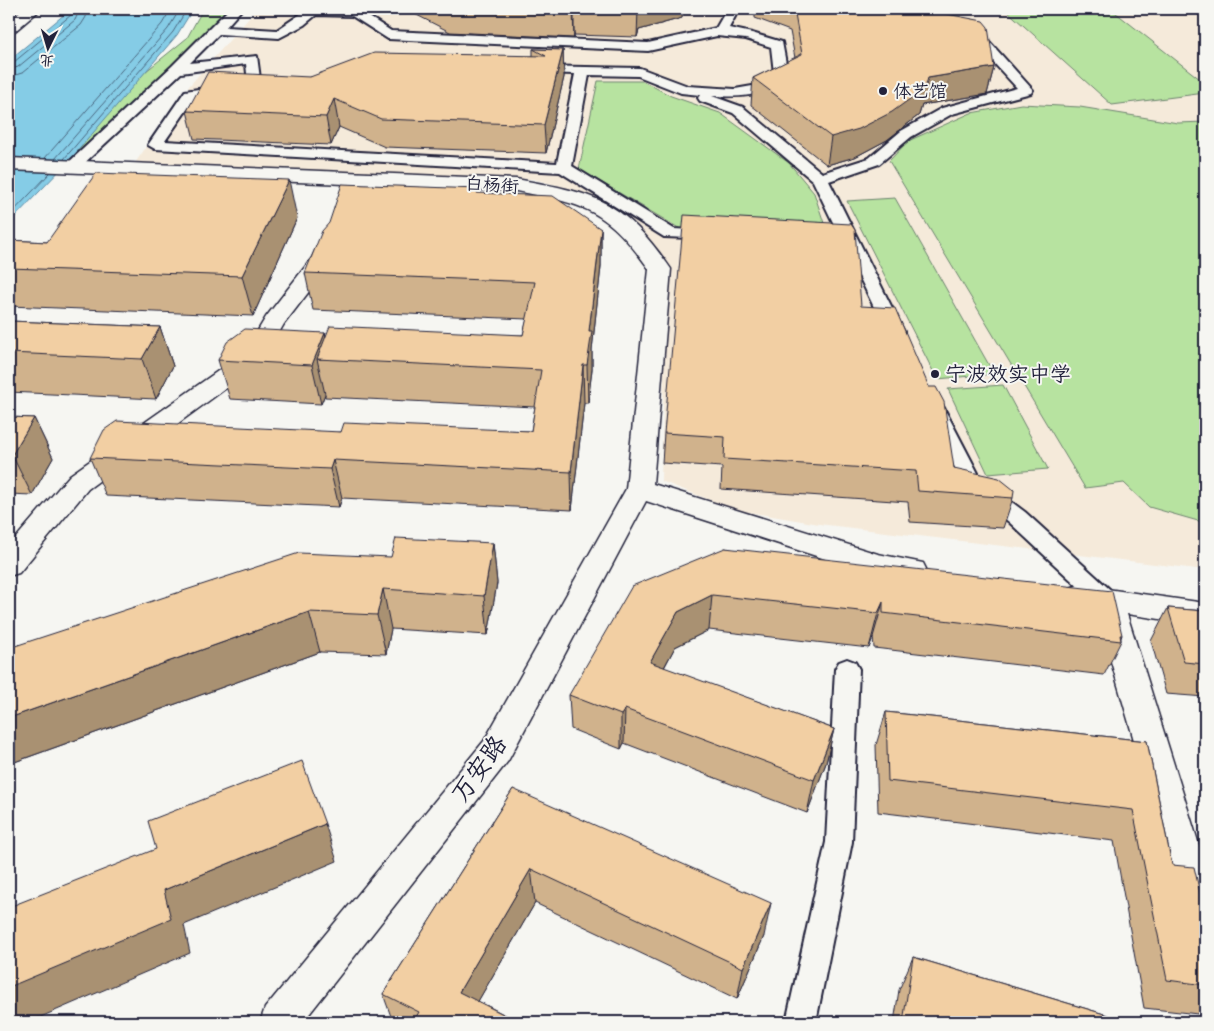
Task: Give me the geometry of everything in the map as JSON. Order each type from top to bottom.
[{"type":"street","points":[[9,12],[14,9]]},
{"type":"street","points":[[9,27],[33,9]]},
{"type":"street","name":"白杨街","points":[[9,164],[73,166],[347,187],[516,185],[552,192],[611,214],[636,237],[660,269],[639,489]]},
{"type":"street","points":[[9,565],[79,482],[254,357],[274,322],[323,259],[332,232]]},
{"type":"street","points":[[639,489],[878,565],[935,574]]},
{"type":"street","name":"万安路","points":[[279,1022],[496,751],[639,489]]},
{"type":"street","points":[[1050,592],[1205,614]]},
{"type":"street","points":[[1108,601],[1205,922]]},
{"type":"lane","points":[[73,166],[178,69],[236,9]]},
{"type":"lane","points":[[721,32],[733,9]]},
{"type":"lane","points":[[178,69],[259,53],[279,34],[299,22],[311,10],[354,12],[388,35],[648,47],[670,45],[698,34],[721,32],[752,35],[777,45],[781,74],[762,89],[735,93],[687,90]]},
{"type":"lane","points":[[820,179],[874,162],[906,134],[947,111],[1026,90],[968,27],[959,26]]},
{"type":"lane","points":[[215,30],[279,34]]},
{"type":"lane","points":[[383,50],[388,35]]},
{"type":"lane","points":[[259,53],[254,90],[282,90]]},
{"type":"lane","points":[[525,69],[640,72],[738,110],[820,179],[905,351]]},
{"type":"lane","points":[[564,168],[583,70]]},
{"type":"lane","points":[[254,85],[190,94],[155,145],[564,168],[670,234],[727,237]]},
{"type":"lane","points":[[832,242],[851,243]]},
{"type":"lane","points":[[927,394],[973,484],[1017,517],[1108,601]]},
{"type":"lane","points":[[801,1022],[839,842],[847,670]]},
{"type":"shaded area","name":"宁波效实中学","points":[[257,9],[1201,9],[1205,12],[1205,570],[819,524],[736,510],[661,481],[667,267],[642,233],[619,211],[576,190],[533,179],[352,174],[135,163],[190,85]]},
{"type":"green space","points":[[203,9],[235,9],[73,166],[30,165],[187,38]]},
{"type":"green space","points":[[923,9],[989,9],[992,11],[932,18]]},
{"type":"green space","points":[[1005,9],[1111,9],[1205,83],[1205,93],[1112,105]]},
{"type":"green space","points":[[598,81],[643,81],[671,96],[720,113],[789,163],[814,193],[828,235],[682,230],[579,169]]},
{"type":"green space","points":[[1021,104],[1080,107],[1178,123],[1205,122],[1205,523],[1149,507],[1124,483],[1085,488],[889,161],[908,141],[971,113]]},
{"type":"green space","points":[[895,198],[994,374],[937,379],[847,201]]},
{"type":"green space","points":[[1003,385],[1048,469],[988,474],[948,389]]},
{"type":"water","points":[[71,9],[193,9],[177,35],[69,161],[9,223],[9,60]]},
{"type":"building","points":[[508,9],[574,9],[573,12]]},
{"type":"building","points":[[574,9],[638,9],[637,11]]},
{"type":"building","name":"体艺馆","points":[[794,9],[921,9],[983,21],[988,27],[994,67],[928,78],[925,88],[892,112],[859,129],[831,137],[753,78],[802,54]]},
{"type":"building","points":[[533,49],[563,50],[544,125],[381,119],[334,99],[326,117],[187,111],[208,72],[310,77],[374,53],[546,56]]},
{"type":"building","points":[[96,173],[289,180],[242,276],[9,268],[9,240],[47,242]]},
{"type":"building","points":[[342,184],[478,189],[477,193],[553,196],[601,229],[589,331],[592,331],[587,365],[583,365],[571,472],[333,460],[330,469],[90,458],[104,430],[117,421],[341,432],[344,423],[531,431],[541,370],[317,359],[330,326],[523,335],[535,282],[305,273],[322,231],[329,223]]},
{"type":"building","points":[[684,215],[851,224],[855,230],[861,306],[895,308],[929,387],[936,387],[944,402],[954,468],[999,478],[1014,490],[1013,498],[918,491],[916,471],[724,459],[725,437],[664,433]]},
{"type":"building","points":[[9,321],[160,327],[142,359],[9,353]]},
{"type":"building","points":[[245,329],[325,333],[312,365],[218,360],[227,342]]},
{"type":"building","points":[[9,417],[34,418],[12,455],[9,454]]},
{"type":"building","points":[[396,538],[493,543],[484,596],[383,589],[377,615],[309,612],[9,718],[9,648],[299,553],[391,557]]},
{"type":"building","points":[[725,548],[1112,591],[1122,635],[1120,635],[1121,641],[883,613],[883,602],[878,613],[712,595],[678,612],[650,662],[834,729],[814,780],[625,709],[621,715],[569,695],[632,586]]},
{"type":"building","points":[[1168,608],[1205,611],[1205,664],[1184,662]]},
{"type":"building","points":[[886,712],[1147,741],[1172,865],[1194,867],[1205,914],[1205,985],[1167,980],[1133,810],[888,781]]},
{"type":"building","points":[[302,761],[325,824],[164,890],[171,919],[9,987],[9,907],[156,849],[148,821]]},
{"type":"building","points":[[513,789],[771,903],[743,968],[531,869],[459,992],[519,1022],[413,1022],[419,1012],[383,994]]},
{"type":"building","points":[[913,957],[1131,1022],[903,1022]]},
{"type":"place","name":"体艺馆","points":[[883,91]]},
{"type":"place","name":"宁波效实中学","points":[[935,374]]}]
